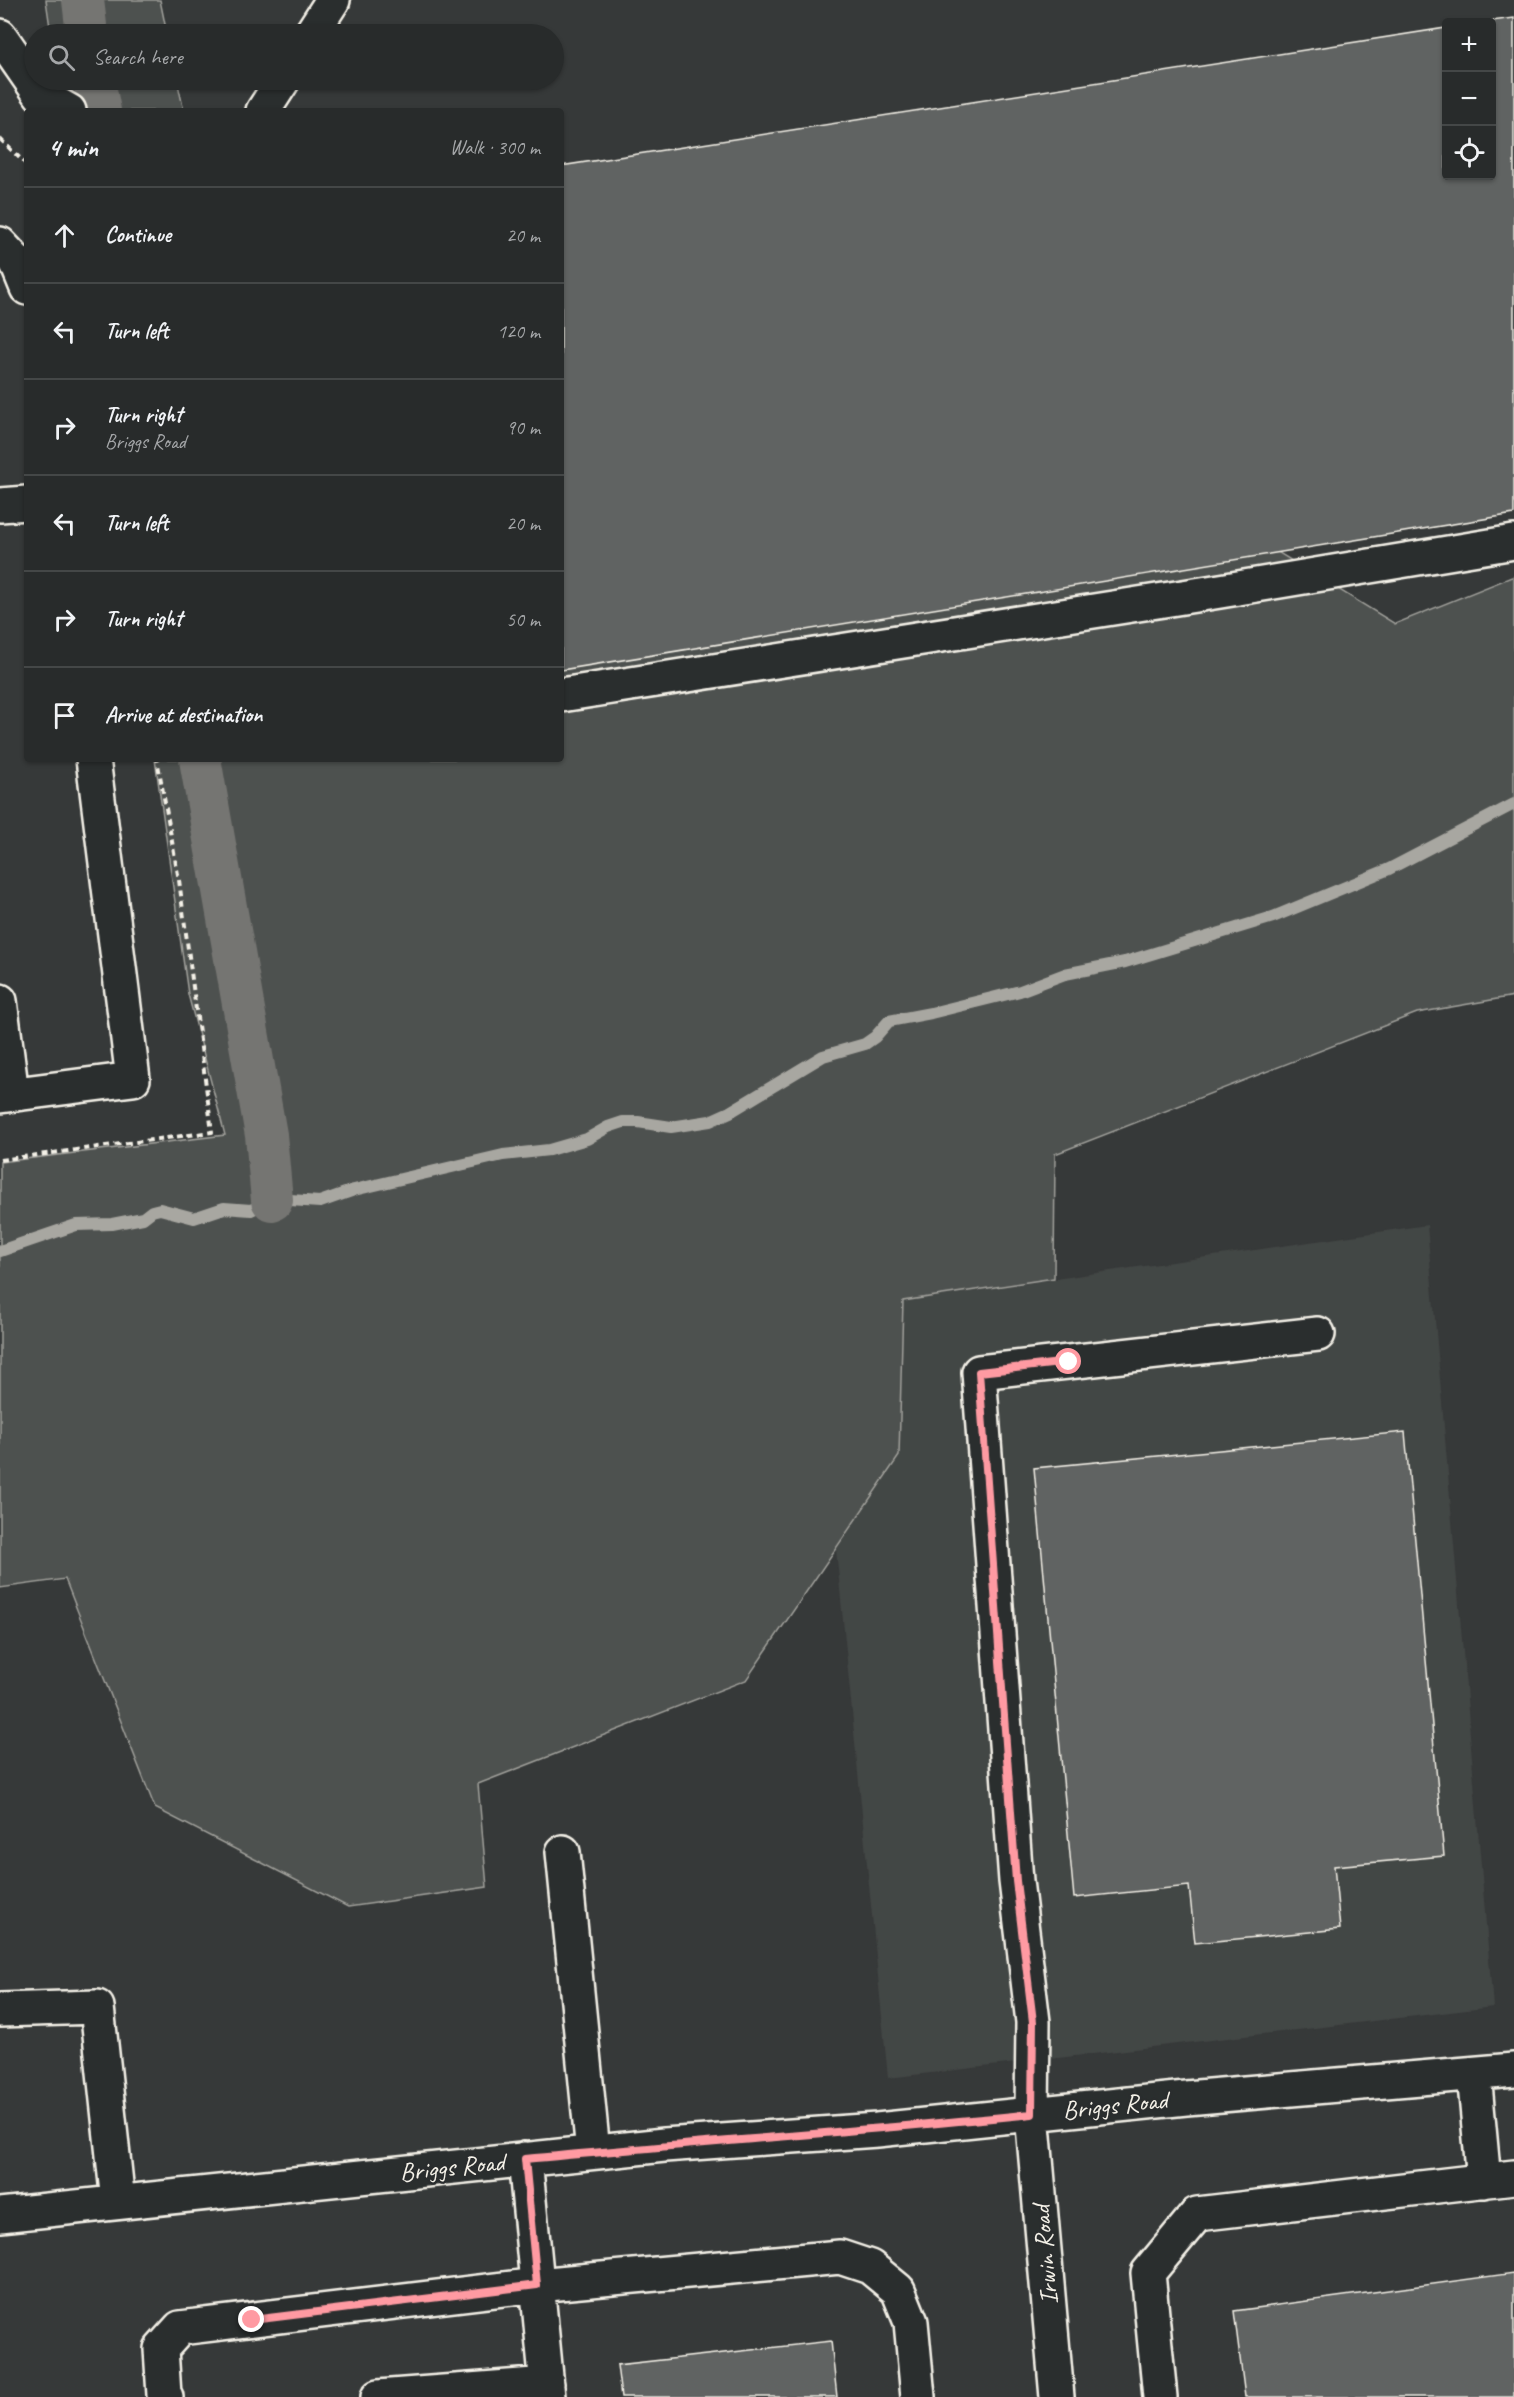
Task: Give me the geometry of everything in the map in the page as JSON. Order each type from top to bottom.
[{"type":"street","points":[[317,24],[333,0]]},
{"type":"street","points":[[0,36],[24,71]]},
{"type":"street","points":[[38,90],[41,95],[64,108]]},
{"type":"street","points":[[265,108],[277,90]]},
{"type":"street","points":[[0,244],[16,261],[24,281]]},
{"type":"street","points":[[0,505],[24,503]]},
{"type":"street","points":[[564,695],[1208,593],[1514,542]]},
{"type":"street","points":[[0,1001],[6,1095],[133,1079],[93,762]]},
{"type":"street","name":"Irwin Road","points":[[1057,2397],[1032,2114],[1033,2022],[1016,1881],[979,1372],[1318,1334]]},
{"type":"street","points":[[563,1852],[593,2152]]},
{"type":"street","points":[[0,2010],[97,2007],[118,2202]]},
{"type":"street","name":"Briggs Road","points":[[0,2215],[593,2152],[877,2130],[1320,2085],[1514,2070]]},
{"type":"street","points":[[1160,2397],[1148,2273],[1197,2214],[1499,2179],[1474,2074]]},
{"type":"street","points":[[378,2397],[547,2390],[525,2159]]},
{"type":"street","points":[[166,2397],[161,2349],[180,2328],[537,2285],[840,2257],[870,2267],[898,2290],[910,2322],[918,2397]]},
{"type":"path","points":[[0,138],[24,162]]},
{"type":"shaded area","points":[[46,0],[160,0],[165,24],[50,24]]},
{"type":"shaded area","points":[[59,90],[179,90],[183,108],[62,108]]},
{"type":"shaded area","points":[[1235,526],[1395,624],[1514,576],[1514,996],[1417,1013],[1055,1154],[1054,1278],[903,1301],[899,1456],[746,1680],[478,1784],[487,1887],[348,1907],[155,1808],[65,1579],[0,1588],[0,1162],[225,1135],[188,994],[155,762],[564,762],[564,605]]},
{"type":"shaded area","points":[[1427,1225],[1493,2007],[888,2078],[836,1549],[899,1456],[903,1301]]},
{"type":"building","points":[[1514,18],[1514,514],[564,670],[564,166],[1442,29],[1442,180],[1496,180],[1496,20]]},
{"type":"building","points":[[1405,1432],[1444,1856],[1334,1866],[1340,1929],[1195,1943],[1189,1886],[1074,1898],[1034,1468]]},
{"type":"building","points":[[1514,2273],[1514,2397],[1245,2397],[1234,2311]]},
{"type":"building","points":[[831,2341],[837,2397],[621,2397],[617,2365]]},
{"type":"waterway","points":[[83,0],[86,24]]},
{"type":"waterway","points":[[96,90],[99,108]]},
{"type":"waterway","points":[[201,762],[266,1135],[272,1200]]},
{"type":"waterway","points":[[0,1251],[76,1225],[112,1224],[143,1218],[152,1211],[160,1209],[194,1218],[224,1208],[251,1210],[275,1199],[320,1202],[354,1190],[503,1155],[549,1150],[587,1139],[608,1127],[623,1122],[671,1127],[710,1121],[730,1112],[823,1056],[865,1044],[875,1037],[889,1021],[1020,991],[1065,974],[1125,962],[1273,917],[1389,869],[1514,804]]},
{"type":"route","points":[[252,2320],[537,2285],[525,2159],[664,2145],[877,2130],[1032,2114],[1033,2022],[1016,1881],[979,1372],[1069,1362]]}]
